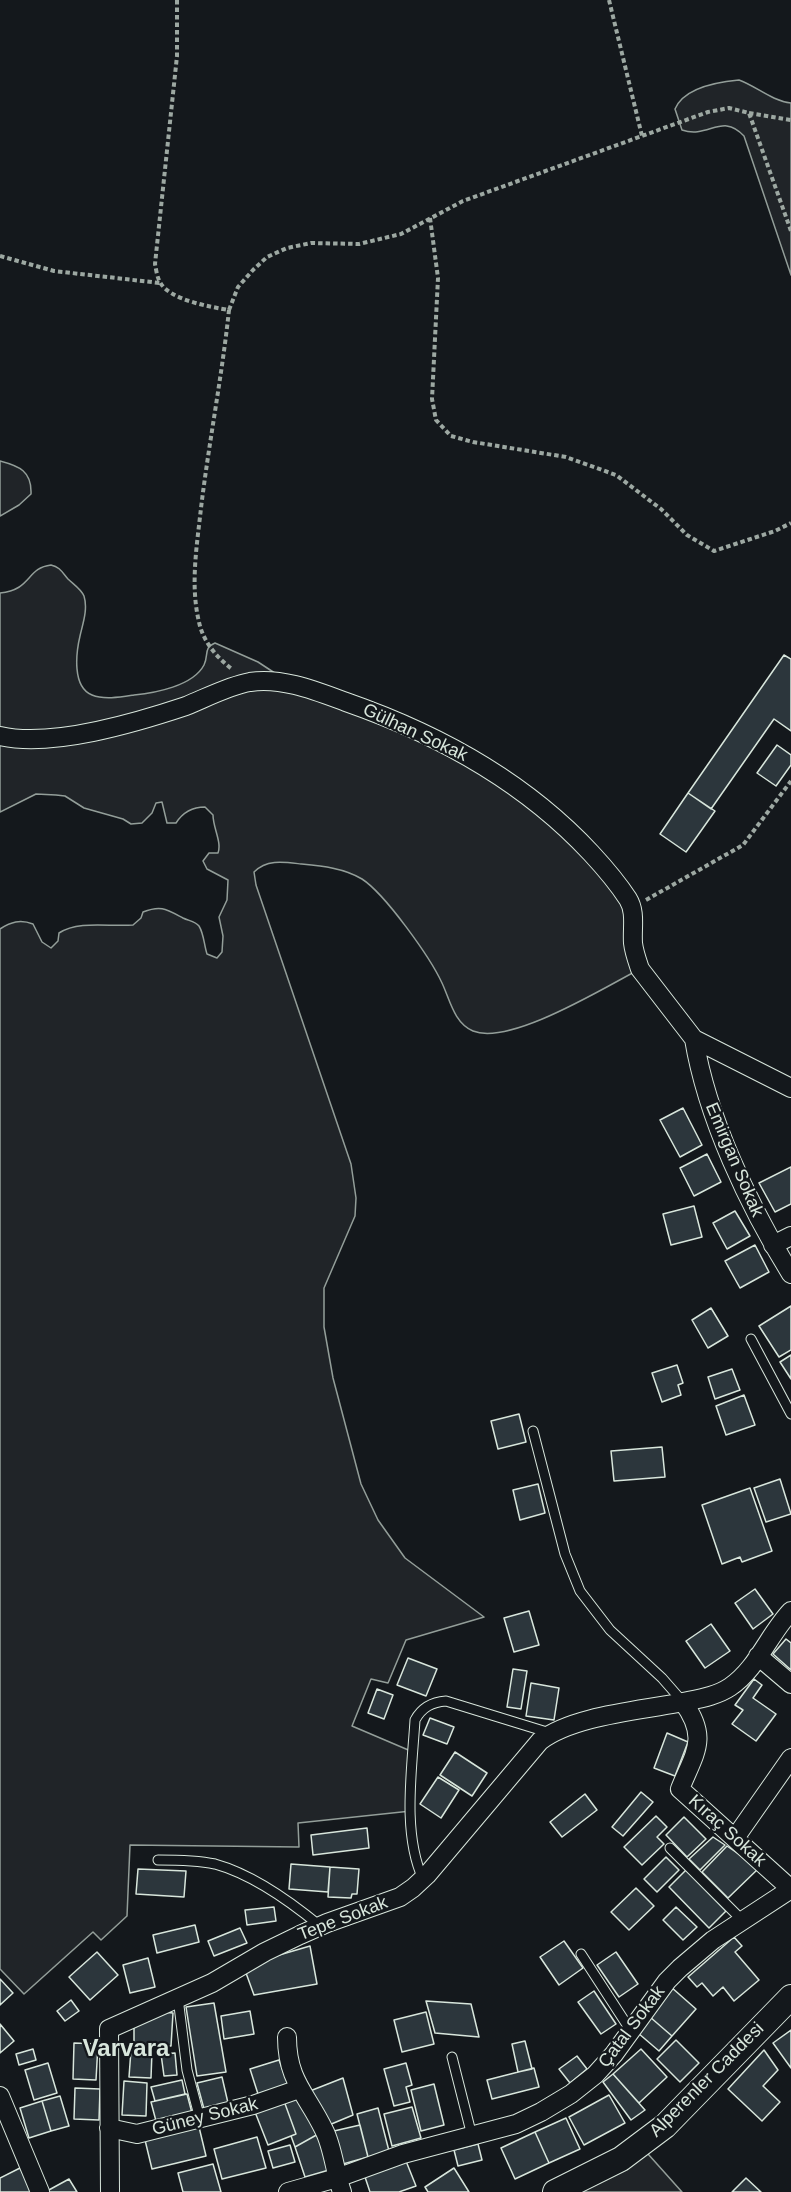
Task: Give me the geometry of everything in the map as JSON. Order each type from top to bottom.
[{"type":"street","name":"Gülhan Sokak","points":[[0,736],[36,740],[89,732],[185,706],[248,682],[267,681],[293,685],[334,697],[416,729],[465,754],[538,803],[561,823],[613,877],[632,908],[634,949],[640,969],[694,1039]]},
{"type":"street","points":[[694,1039],[791,1088]]},
{"type":"street","name":"Emirgan Sokak","points":[[694,1039],[703,1085],[720,1131],[761,1224],[791,1274]]},
{"type":"street","points":[[773,1245],[791,1236]]},
{"type":"street","name":"Tepe Sokak","points":[[110,2192],[109,2029],[212,1983],[265,1952],[320,1926],[400,1897],[423,1879],[540,1741],[550,1733],[597,1719],[712,1696],[729,1688],[743,1676],[791,1611]]},
{"type":"street","points":[[758,1656],[791,1684]]},
{"type":"street","name":"Kıraç Sokak","points":[[682,1702],[695,1722],[699,1743],[681,1789],[791,1889]]},
{"type":"street","points":[[735,1838],[791,1758]]},
{"type":"street","name":"Çatal Sokak","points":[[288,2192],[339,2185],[404,2154],[516,2124],[541,2112],[595,2075],[614,2054],[667,1981],[680,1968],[713,1940],[791,1889]]},
{"type":"street","name":"Alperenler Caddesi","points":[[555,2192],[621,2159],[665,2126],[791,1997]]},
{"type":"street","points":[[287,2037],[287,2057],[299,2089],[325,2131],[339,2185]]},
{"type":"street","name":"Güney Sokak","points":[[109,2128],[137,2134],[200,2120],[299,2089]]},
{"type":"street","points":[[0,2096],[40,2192]]},
{"type":"lane","points":[[751,1340],[791,1413]]},
{"type":"lane","points":[[533,1431],[565,1554],[580,1591],[610,1630],[662,1678],[682,1702]]},
{"type":"lane","points":[[423,1879],[413,1855],[411,1811],[415,1720],[421,1711],[433,1703],[446,1701],[550,1733]]},
{"type":"lane","points":[[670,1848],[742,1920]]},
{"type":"lane","points":[[158,1860],[193,1860],[216,1865],[278,1893],[320,1926]]},
{"type":"lane","points":[[581,1954],[631,2031]]},
{"type":"lane","points":[[178,1998],[187,2070],[200,2120]]},
{"type":"lane","points":[[452,2057],[472,2136]]},
{"type":"path","points":[[177,0],[177,56],[155,264],[160,283],[171,294],[209,307],[229,310]]},
{"type":"path","points":[[609,0],[642,136]]},
{"type":"path","points":[[248,682],[221,661],[203,636],[195,602],[194,576],[229,310],[238,287],[252,270],[267,257],[287,248],[310,243],[359,244],[401,234],[463,201],[718,110],[729,108],[791,120]]},
{"type":"path","points":[[749,113],[791,231]]},
{"type":"path","points":[[430,218],[438,278],[432,399],[436,420],[451,436],[566,458],[616,475],[661,509],[687,535],[714,552],[775,531],[791,523]]},
{"type":"path","points":[[0,256],[54,271],[160,283]]},
{"type":"path","points":[[632,908],[743,845],[791,781]]},
{"type":"shaded area","points":[[739,80],[777,99],[791,103],[791,275],[744,136],[729,126],[692,132],[682,130],[675,109],[679,102],[693,91],[721,82]]},
{"type":"shaded area","points":[[0,461],[13,465],[27,475],[31,494],[19,505],[0,516]]},
{"type":"shaded area","points":[[51,565],[61,570],[84,596],[85,611],[77,669],[81,685],[86,691],[97,697],[113,698],[173,687],[199,672],[204,665],[209,647],[215,643],[258,662],[293,685],[504,779],[629,901],[640,969],[533,1023],[489,1033],[473,1031],[461,1023],[457,1017],[436,972],[406,927],[383,898],[362,879],[333,868],[276,862],[264,865],[254,872],[256,885],[351,1164],[356,1198],[355,1216],[324,1288],[324,1327],[333,1378],[361,1484],[378,1520],[405,1558],[484,1617],[406,1640],[388,1683],[371,1679],[352,1726],[413,1752],[411,1811],[298,1823],[299,1847],[130,1845],[127,1916],[101,1940],[93,1932],[24,1994],[0,1969],[0,929],[16,922],[33,924],[42,942],[51,948],[58,941],[59,933],[67,929],[85,925],[133,925],[141,918],[143,912],[163,909],[197,924],[202,932],[207,954],[217,958],[222,952],[223,936],[219,917],[227,900],[228,880],[207,869],[203,861],[209,853],[218,853],[219,849],[213,815],[205,807],[188,811],[176,823],[167,823],[162,802],[156,803],[152,813],[142,823],[131,824],[123,819],[84,808],[65,796],[36,794],[0,812],[0,593],[18,588],[37,570]]},
{"type":"shaded area","points":[[640,2145],[682,2192],[555,2192]]},
{"type":"building","points":[[784,655],[791,659],[791,731],[774,719],[711,809],[688,793]]},
{"type":"building","points":[[777,745],[791,755],[791,765],[776,786],[757,773]]},
{"type":"building","points":[[688,793],[715,811],[686,852],[660,834]]},
{"type":"building","points":[[683,1108],[702,1145],[680,1157],[660,1120]]},
{"type":"building","points":[[707,1154],[721,1182],[694,1196],[680,1168]]},
{"type":"building","points":[[791,1167],[791,1204],[775,1212],[759,1183]]},
{"type":"building","points":[[694,1206],[702,1237],[671,1245],[663,1214]]},
{"type":"building","points":[[735,1211],[750,1236],[727,1249],[713,1223]]},
{"type":"building","points":[[755,1245],[769,1272],[740,1288],[725,1261]]},
{"type":"building","points":[[791,1306],[791,1350],[779,1357],[759,1326]]},
{"type":"building","points":[[711,1308],[728,1336],[708,1348],[692,1320]]},
{"type":"building","points":[[791,1355],[791,1379],[780,1362]]},
{"type":"building","points":[[677,1365],[683,1383],[678,1385],[681,1395],[662,1402],[652,1373]]},
{"type":"building","points":[[732,1369],[740,1390],[715,1399],[708,1377]]},
{"type":"building","points":[[744,1395],[755,1425],[726,1435],[716,1406]]},
{"type":"building","points":[[519,1414],[526,1442],[498,1449],[491,1421]]},
{"type":"building","points":[[662,1447],[665,1477],[614,1481],[611,1451]]},
{"type":"building","points":[[780,1479],[791,1514],[766,1522],[754,1488]]},
{"type":"building","points":[[538,1484],[545,1513],[520,1520],[513,1490]]},
{"type":"building","points":[[750,1488],[772,1551],[742,1562],[740,1557],[722,1564],[702,1505]]},
{"type":"building","points":[[755,1589],[773,1614],[753,1629],[735,1603]]},
{"type":"building","points":[[529,1611],[539,1645],[514,1652],[504,1618]]},
{"type":"building","points":[[711,1624],[730,1651],[705,1668],[686,1641]]},
{"type":"building","points":[[786,1639],[791,1643],[791,1670],[773,1654]]},
{"type":"building","points":[[408,1658],[437,1669],[426,1696],[397,1685]]},
{"type":"building","points":[[513,1669],[527,1671],[521,1709],[507,1707]]},
{"type":"building","points":[[754,1679],[762,1685],[753,1698],[776,1714],[756,1741],[732,1724],[743,1710],[735,1705]]},
{"type":"building","points":[[531,1683],[559,1688],[554,1720],[526,1716]]},
{"type":"building","points":[[377,1689],[393,1695],[384,1719],[368,1713]]},
{"type":"building","points":[[430,1718],[454,1727],[447,1744],[423,1735]]},
{"type":"building","points":[[667,1733],[688,1742],[675,1776],[654,1768]]},
{"type":"building","points":[[455,1752],[487,1773],[472,1796],[440,1775]]},
{"type":"building","points":[[438,1777],[459,1790],[441,1818],[420,1804]]},
{"type":"building","points":[[641,1792],[653,1802],[623,1836],[612,1827]]},
{"type":"building","points":[[585,1794],[597,1810],[562,1837],[550,1822]]},
{"type":"building","points":[[656,1816],[667,1827],[657,1837],[664,1844],[642,1865],[624,1847]]},
{"type":"building","points":[[684,1817],[706,1839],[687,1857],[666,1835]]},
{"type":"building","points":[[367,1828],[369,1848],[313,1855],[311,1835]]},
{"type":"building","points":[[713,1837],[725,1845],[700,1870],[689,1859]]},
{"type":"building","points":[[727,1846],[759,1868],[728,1898],[702,1872]]},
{"type":"building","points":[[666,1857],[679,1870],[657,1892],[644,1879]]},
{"type":"building","points":[[291,1864],[330,1867],[328,1892],[289,1889]]},
{"type":"building","points":[[330,1867],[359,1869],[357,1894],[352,1894],[351,1898],[328,1897]]},
{"type":"building","points":[[138,1869],[186,1871],[184,1897],[136,1894]]},
{"type":"building","points":[[686,1870],[726,1911],[709,1928],[669,1887]]},
{"type":"building","points":[[636,1888],[654,1906],[629,1930],[611,1912]]},
{"type":"building","points":[[274,1907],[276,1921],[247,1925],[245,1910]]},
{"type":"building","points":[[676,1907],[697,1927],[683,1940],[663,1920]]},
{"type":"building","points":[[195,1925],[199,1942],[157,1953],[153,1935]]},
{"type":"building","points":[[240,1928],[247,1943],[214,1956],[208,1941]]},
{"type":"building","points":[[734,1937],[742,1946],[735,1952],[759,1980],[734,2001],[723,1987],[713,1996],[702,1983],[697,1987],[688,1977]]},
{"type":"building","points":[[564,1941],[583,1968],[559,1985],[540,1957]]},
{"type":"building","points":[[310,1946],[317,1984],[254,1995],[246,1973],[269,1958]]},
{"type":"building","points":[[97,1952],[118,1975],[90,2000],[69,1977]]},
{"type":"building","points":[[616,1952],[638,1984],[619,1997],[597,1965]]},
{"type":"building","points":[[148,1958],[155,1987],[130,1993],[123,1965]]},
{"type":"building","points":[[0,1979],[13,1993],[0,2005]]},
{"type":"building","points":[[671,1987],[696,2009],[672,2036],[650,2017]]},
{"type":"building","points":[[594,1991],[616,2024],[601,2034],[578,2002]]},
{"type":"building","points":[[71,2000],[79,2011],[65,2021],[57,2011]]},
{"type":"building","points":[[426,2001],[471,2004],[479,2037],[435,2033]]},
{"type":"building","points":[[214,2003],[226,2072],[197,2076],[186,2007]]},
{"type":"building","points":[[250,2011],[254,2034],[224,2039],[221,2016]]},
{"type":"building","points":[[163,2012],[173,2013],[171,2046],[134,2045],[134,2025]]},
{"type":"building","points":[[426,2012],[434,2044],[402,2052],[394,2020]]},
{"type":"building","points":[[650,2017],[672,2036],[659,2051],[638,2033]]},
{"type":"building","points":[[0,2024],[14,2041],[0,2053]]},
{"type":"building","points":[[791,2030],[791,2068],[773,2043]]},
{"type":"building","points":[[676,2040],[699,2063],[680,2082],[657,2059]]},
{"type":"building","points":[[525,2041],[532,2069],[518,2072],[512,2044]]},
{"type":"building","points":[[74,2043],[98,2044],[96,2080],[73,2079]]},
{"type":"building","points":[[33,2049],[36,2060],[19,2065],[16,2054]]},
{"type":"building","points":[[641,2049],[667,2077],[639,2103],[613,2074]]},
{"type":"building","points":[[131,2050],[152,2051],[151,2078],[129,2077]]},
{"type":"building","points":[[764,2050],[778,2070],[763,2086],[780,2102],[762,2121],[728,2089]]},
{"type":"building","points":[[175,2053],[177,2075],[164,2076],[161,2054]]},
{"type":"building","points":[[577,2056],[587,2069],[570,2083],[559,2069]]},
{"type":"building","points":[[279,2060],[288,2084],[258,2094],[250,2069]]},
{"type":"building","points":[[48,2063],[57,2093],[34,2100],[25,2070]]},
{"type":"building","points":[[406,2063],[412,2085],[406,2087],[410,2102],[394,2106],[384,2069]]},
{"type":"building","points":[[534,2068],[539,2087],[492,2099],[487,2080]]},
{"type":"building","points":[[613,2074],[645,2110],[631,2120],[603,2082]]},
{"type":"building","points":[[222,2077],[228,2103],[204,2109],[197,2083]]},
{"type":"building","points":[[343,2078],[353,2115],[329,2125],[310,2091]]},
{"type":"building","points":[[182,2080],[185,2094],[155,2101],[151,2087]]},
{"type":"building","points":[[124,2081],[147,2083],[146,2116],[122,2115]]},
{"type":"building","points":[[434,2084],[444,2125],[421,2131],[411,2090]]},
{"type":"building","points":[[75,2088],[100,2089],[99,2120],[74,2119]]},
{"type":"building","points":[[187,2094],[192,2113],[156,2121],[151,2102]]},
{"type":"building","points":[[609,2095],[625,2123],[584,2145],[569,2117]]},
{"type":"building","points":[[60,2096],[69,2126],[51,2131],[42,2101]]},
{"type":"building","points":[[297,2096],[320,2133],[295,2147],[291,2136],[296,2134],[284,2101]]},
{"type":"building","points":[[42,2101],[51,2131],[29,2138],[20,2108]]},
{"type":"building","points":[[284,2101],[296,2134],[268,2145],[255,2112]]},
{"type":"building","points":[[412,2107],[421,2138],[392,2146],[384,2114]]},
{"type":"building","points":[[378,2108],[389,2151],[368,2157],[357,2114]]},
{"type":"building","points":[[566,2118],[580,2149],[549,2163],[535,2132]]},
{"type":"building","points":[[360,2125],[368,2157],[343,2164],[334,2131]]},
{"type":"building","points":[[199,2127],[206,2156],[152,2169],[145,2140]]},
{"type":"building","points":[[535,2132],[549,2163],[515,2179],[501,2148]]},
{"type":"building","points":[[320,2133],[329,2170],[305,2177],[295,2147]]},
{"type":"building","points":[[257,2137],[266,2168],[222,2179],[214,2149]]},
{"type":"building","points":[[478,2144],[482,2160],[458,2166],[454,2150]]},
{"type":"building","points":[[290,2145],[295,2162],[273,2168],[268,2151]]},
{"type":"building","points":[[406,2161],[416,2186],[399,2192],[370,2192],[365,2177]]},
{"type":"building","points":[[213,2164],[221,2192],[183,2192],[178,2173]]},
{"type":"building","points":[[20,2168],[32,2192],[0,2192],[0,2178]]},
{"type":"building","points":[[454,2168],[469,2192],[428,2192],[425,2187]]},
{"type":"building","points":[[746,2178],[761,2192],[732,2192]]},
{"type":"building","points":[[69,2179],[77,2192],[47,2192],[47,2191]]},
{"type":"district","name":"Varvara","points":[[126,2049]]}]
